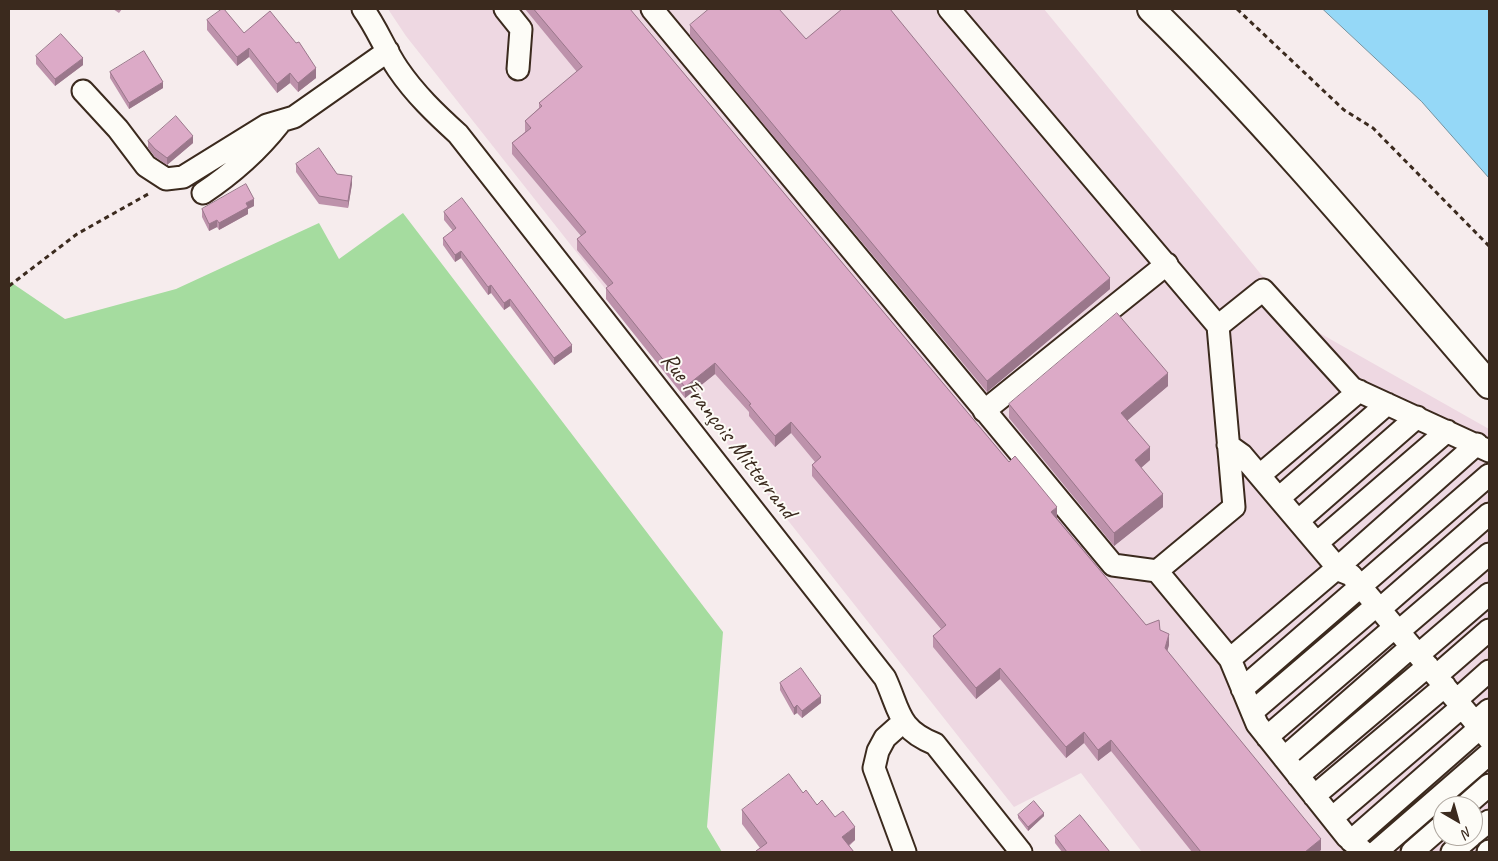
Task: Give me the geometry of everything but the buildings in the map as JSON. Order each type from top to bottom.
[{"type":"main road","points":[[1151,9],[1202,58],[1286,149],[1489,385]]},
{"type":"street","name":"Rue François Mitterrand","points":[[363,9],[397,68],[414,91],[428,107],[458,134],[885,678],[897,712],[903,722],[917,736],[935,744],[1022,852]]},
{"type":"street","points":[[505,9],[521,29],[518,70]]},
{"type":"street","points":[[949,9],[1218,326],[1234,507],[1157,571]]},
{"type":"street","points":[[661,12],[984,411],[1113,565],[1157,571],[1230,659],[1257,724],[1332,818],[1360,849]]},
{"type":"street","points":[[83,91],[118,128],[146,166],[166,179],[183,177],[267,125],[294,117],[388,51]]},
{"type":"street","points":[[204,192],[232,174],[266,141],[282,121]]},
{"type":"street","points":[[984,411],[1167,264]]},
{"type":"street","points":[[1218,326],[1263,290],[1352,388],[1483,448],[1230,659]]},
{"type":"street","points":[[1260,475],[1359,391]]},
{"type":"street","points":[[1279,498],[1388,404]]},
{"type":"street","points":[[1298,521],[1417,417]]},
{"type":"street","points":[[1317,543],[1447,430]]},
{"type":"street","points":[[1228,445],[1242,455],[1260,475],[1317,543],[1336,569],[1351,575],[1459,703],[1486,725],[1473,734],[1360,849]]},
{"type":"street","points":[[1242,689],[1489,475]]},
{"type":"street","points":[[1252,712],[1489,514]]},
{"type":"street","points":[[1314,796],[1419,655],[1489,554]]},
{"type":"street","points":[[1284,758],[1419,655],[1489,594]]},
{"type":"street","points":[[1267,737],[1419,655],[1489,630]]},
{"type":"street","points":[[1298,776],[1419,655]]},
{"type":"street","points":[[1332,818],[1456,712],[1462,695],[1489,671]]},
{"type":"street","points":[[903,722],[885,738],[878,751],[874,768],[906,852]]},
{"type":"street","points":[[1360,849],[1489,754]]},
{"type":"street","points":[[1476,796],[1489,785]]},
{"type":"street","points":[[1412,852],[1433,834]]},
{"type":"path","points":[[1237,9],[1344,110],[1373,128],[1489,246]]},
{"type":"path","points":[[9,286],[76,234],[155,190],[166,179]]},
{"type":"shaded area","points":[[388,9],[1044,9],[1300,322],[1489,429],[1489,852],[1142,852],[1081,773],[1014,807],[406,36]]},
{"type":"green space","points":[[403,213],[723,632],[707,827],[722,852],[9,852],[9,281],[65,319],[176,289],[319,223],[339,259]]},
{"type":"water","points":[[1323,9],[1489,9],[1489,178],[1422,102]]}]
